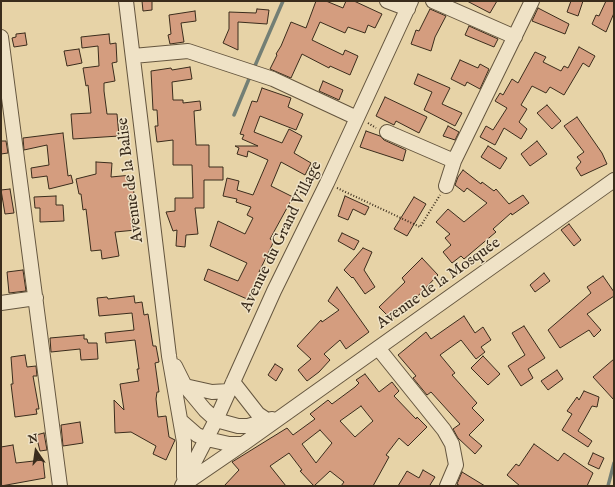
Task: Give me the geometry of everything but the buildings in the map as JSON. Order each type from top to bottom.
[{"type":"street","name":"Avenue de la Balise","points":[[126,1],[169,356],[181,421],[185,458],[182,486]]},
{"type":"street","points":[[387,1],[409,5]]},
{"type":"street","points":[[433,1],[515,38]]},
{"type":"street","points":[[446,186],[454,162],[532,1]]},
{"type":"street","name":"Avenue du Grand Village","points":[[182,486],[216,420],[274,291],[327,183],[409,5]]},
{"type":"street","points":[[1,37],[60,486]]},
{"type":"street","points":[[133,56],[188,51],[273,79],[357,118]]},
{"type":"street","points":[[387,132],[454,162]]},
{"type":"street","name":"Avenue de la Mosquée","points":[[182,486],[283,416],[614,180]]},
{"type":"street","points":[[1,303],[36,298]]},
{"type":"street","points":[[378,348],[444,430],[452,444],[456,465],[447,486]]},
{"type":"street","points":[[169,356],[185,386],[205,410],[216,420],[238,426],[248,426],[283,416]]},
{"type":"street","points":[[185,386],[212,392],[231,387],[258,414],[267,420]]},
{"type":"street","points":[[181,421],[197,435],[207,439],[229,444],[243,444]]},
{"type":"path","points":[[357,118],[387,132]]},
{"type":"path","points":[[327,183],[420,227],[446,186]]},
{"type":"waterway","points":[[254,68],[283,1]]},
{"type":"waterway","points":[[234,115],[251,74]]},
{"type":"waterway","points":[[608,486],[614,463]]}]
